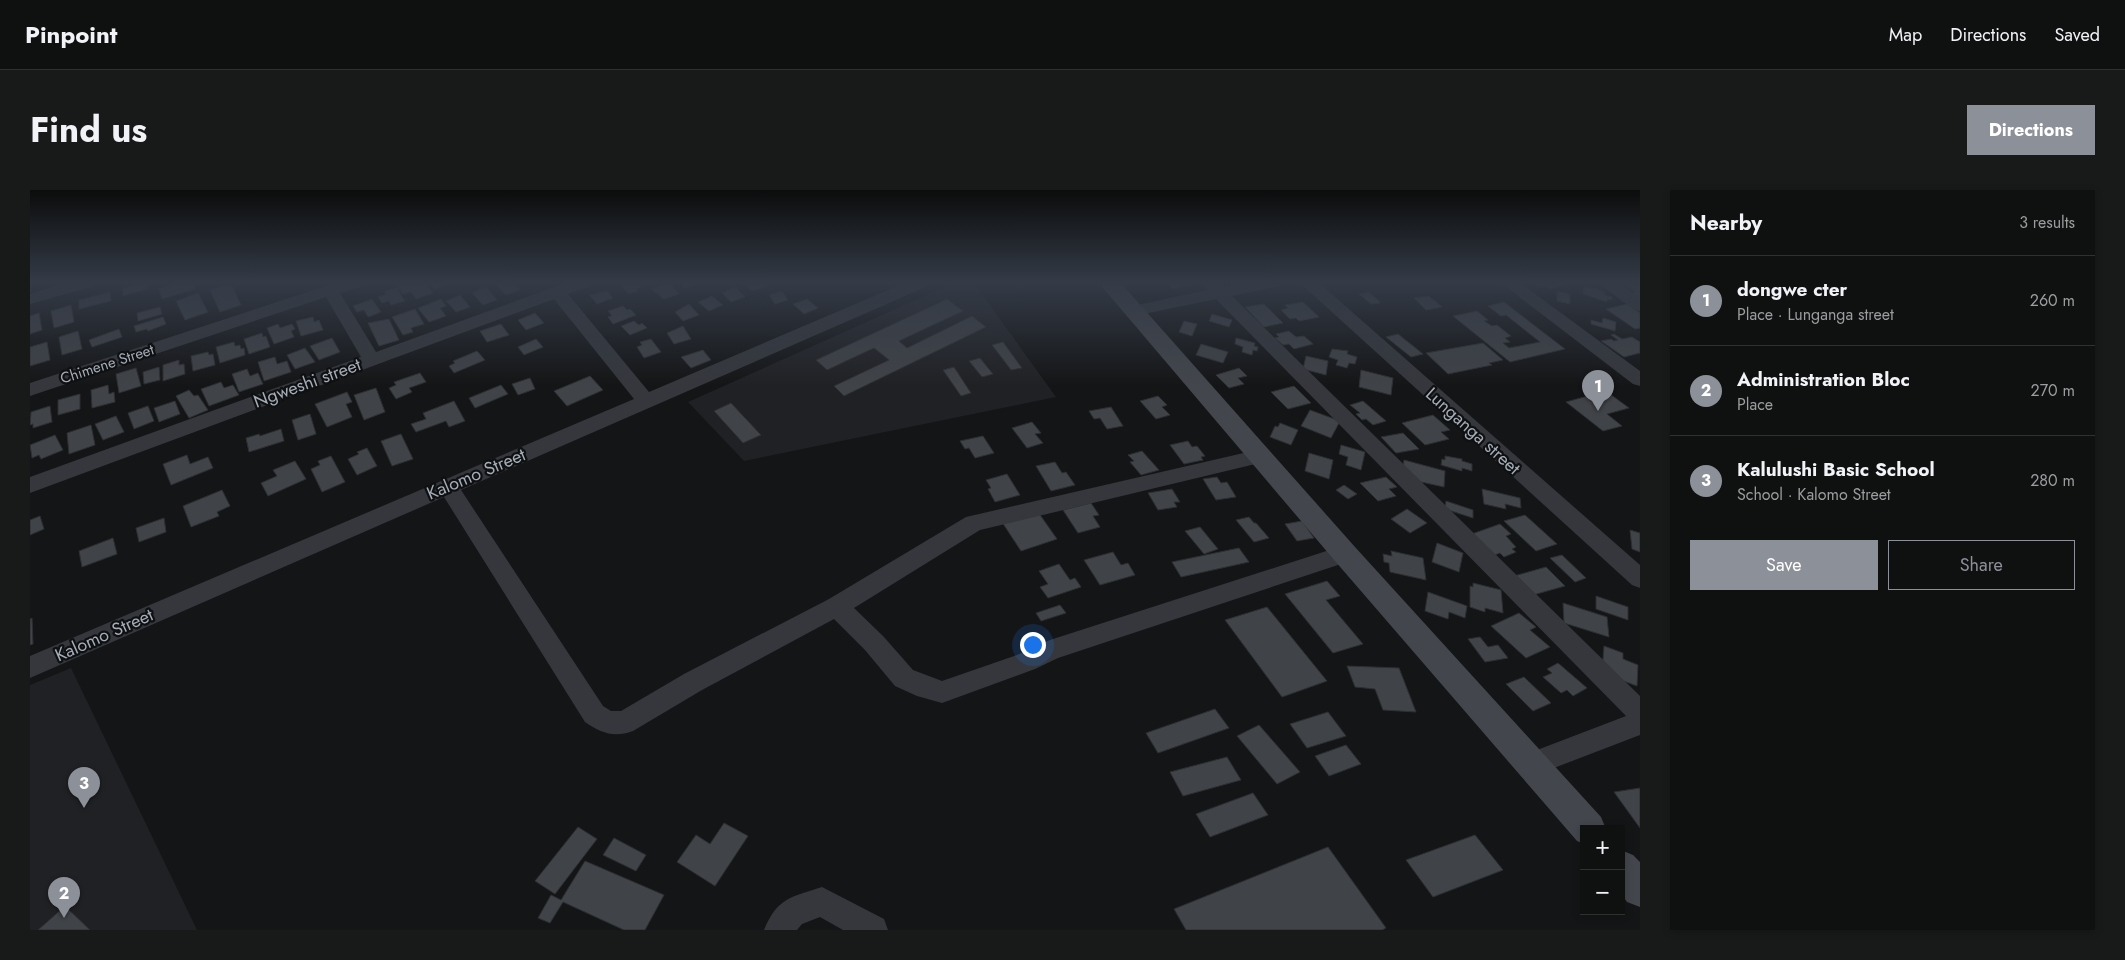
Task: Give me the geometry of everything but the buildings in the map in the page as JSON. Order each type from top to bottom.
[{"type":"street","name":"Chimene Street","points":[[30,390],[253,317]]},
{"type":"street","points":[[346,317],[371,359]]},
{"type":"street","name":"Ngweshi street","points":[[30,485],[490,317]]},
{"type":"street","points":[[578,317],[646,402]]},
{"type":"street","name":"Kalomo Street","points":[[30,667],[843,317]]},
{"type":"street","points":[[1139,317],[1345,554],[1586,825]]},
{"type":"street","points":[[1243,317],[1640,713]]},
{"type":"street","name":"Lunganga street","points":[[1346,317],[1640,579]]},
{"type":"street","points":[[1555,317],[1640,380]]},
{"type":"street","points":[[448,486],[594,714],[607,723],[624,723],[693,682],[837,606],[974,523],[1261,456]]},
{"type":"street","points":[[837,606],[874,643],[904,678],[926,688],[942,692],[1026,662],[1050,650],[1345,554]]},
{"type":"street","points":[[1533,764],[1640,723]]},
{"type":"street","points":[[1624,870],[1640,889]]},
{"type":"street","points":[[778,930],[792,912],[822,902],[873,930]]},
{"type":"shaded area","points":[[879,317],[998,317],[1056,397],[744,461],[688,402]]},
{"type":"shaded area","points":[[71,668],[197,930],[30,930],[30,685]]},
{"type":"place","name":"dongwe cter","points":[[1598,411]]},
{"type":"place","name":"Kalulushi Basic School","points":[[84,808]]},
{"type":"place","name":"Administration Bloc","points":[[64,918]]}]
